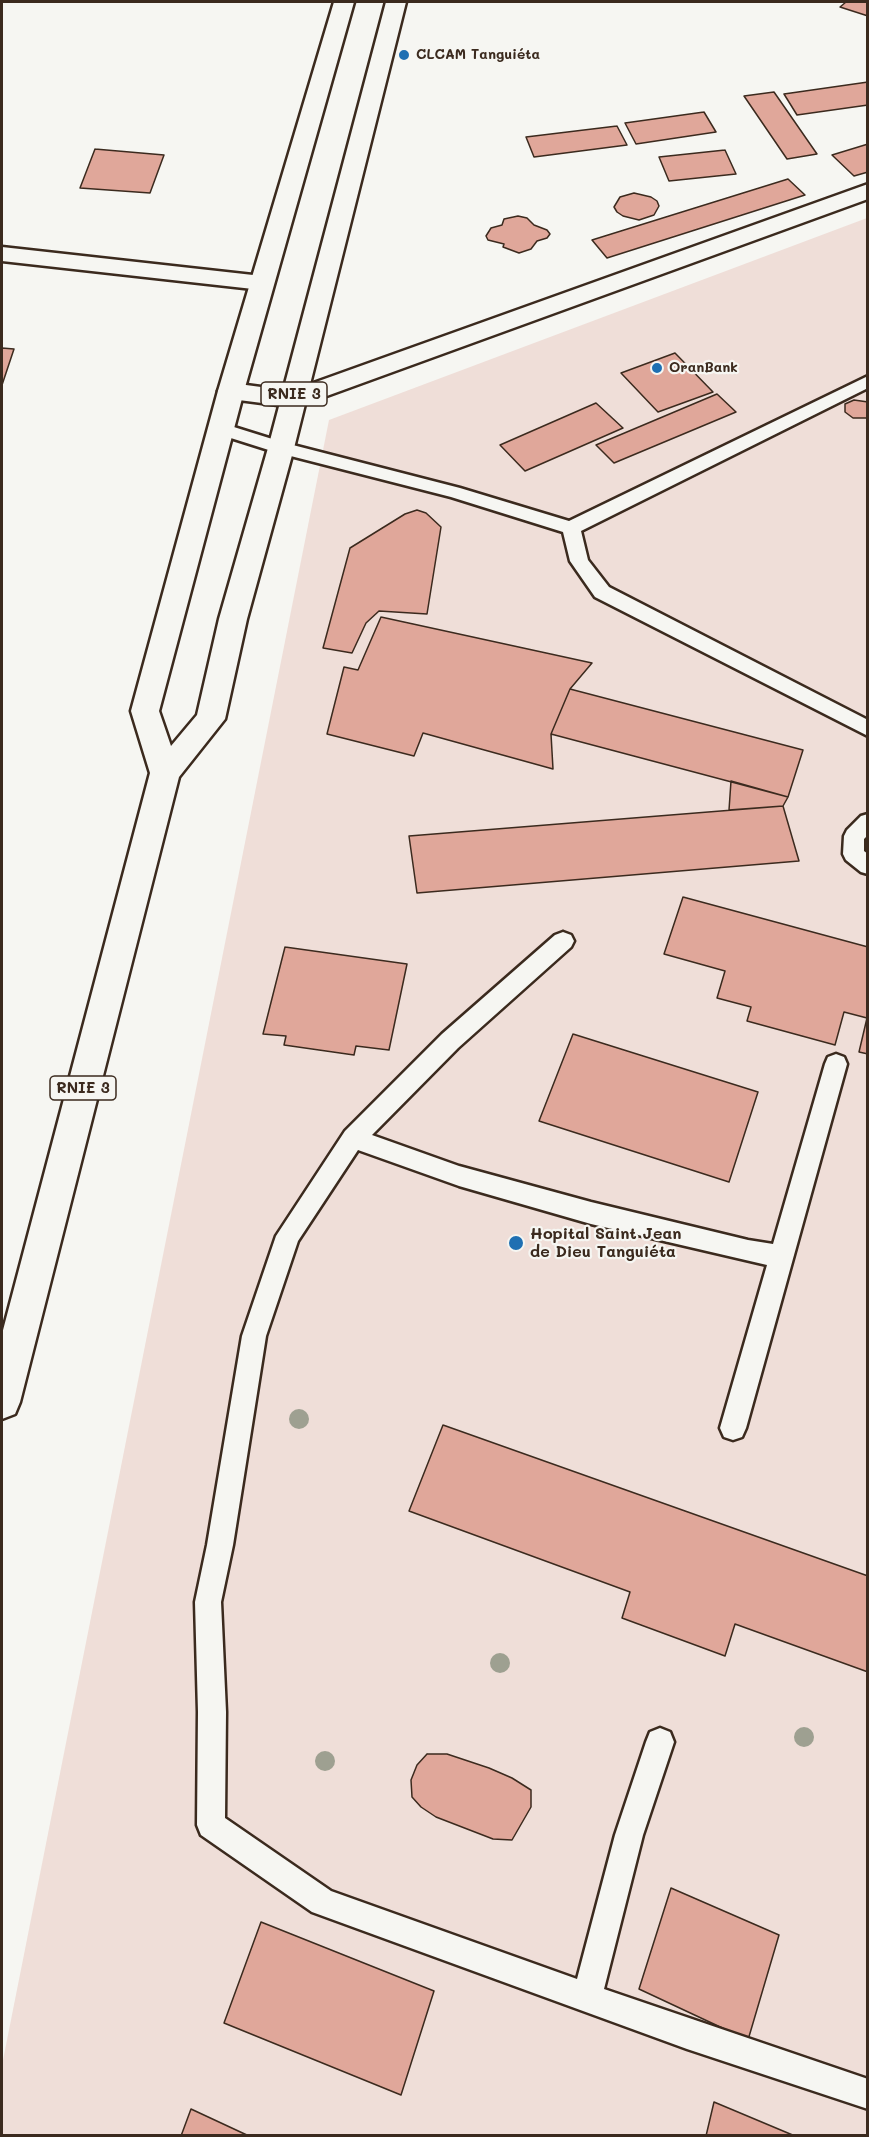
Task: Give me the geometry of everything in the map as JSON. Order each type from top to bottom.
[{"type":"main road","points":[[165,773],[145,711],[231,391],[344,2]]},
{"type":"main road","name":"RNIE 3","points":[[2,1402],[165,773],[211,719],[233,619],[281,448],[396,2]]},
{"type":"main road","points":[[231,391],[293,399],[867,190]]},
{"type":"main road","points":[[2,254],[262,283]]},
{"type":"lane","points":[[221,429],[281,448],[454,492],[571,528],[867,381]]},
{"type":"lane","points":[[571,528],[579,561],[602,592],[867,729]]},
{"type":"lane","points":[[867,822],[854,836],[854,854],[867,866]]},
{"type":"lane","points":[[563,941],[450,1041],[353,1138],[288,1236],[254,1336],[220,1545],[208,1602],[212,1712],[211,1825],[322,1902],[687,2034],[867,2094]]},
{"type":"lane","points":[[733,1428],[836,1064]]},
{"type":"lane","points":[[353,1138],[459,1176],[591,1213],[748,1251],[781,1256]]},
{"type":"lane","points":[[587,1997],[629,1835],[660,1742]]},
{"type":"shaded area","name":"Hopital Saint Jean de Dieu Tanguiéta","points":[[867,218],[867,2135],[2,2136],[2,2065],[329,420]]},
{"type":"building","points":[[846,2],[868,2],[868,16],[840,7]]},
{"type":"building","points":[[868,82],[868,105],[797,115],[784,94]]},
{"type":"building","points":[[774,92],[817,154],[787,159],[744,96]]},
{"type":"building","points":[[704,112],[716,132],[636,144],[625,123]]},
{"type":"building","points":[[617,126],[627,145],[534,157],[526,137]]},
{"type":"building","points":[[868,144],[868,172],[854,176],[832,155]]},
{"type":"building","points":[[95,149],[164,155],[150,193],[80,188]]},
{"type":"building","points":[[725,150],[736,174],[669,181],[659,157]]},
{"type":"building","points":[[788,179],[805,195],[607,258],[592,240]]},
{"type":"building","points":[[634,193],[651,197],[657,201],[659,206],[654,215],[639,220],[617,212],[614,207],[620,197]]},
{"type":"building","points":[[518,216],[527,218],[550,234],[547,238],[537,241],[531,249],[519,253],[503,247],[504,244],[488,240],[486,236],[491,228],[502,225],[504,219]]},
{"type":"building","points":[[2,348],[14,349],[2,385]]},
{"type":"building","points":[[675,353],[713,392],[658,412],[621,373]]},
{"type":"building","points":[[717,394],[736,412],[614,463],[596,445]]},
{"type":"building","points":[[854,400],[868,402],[868,418],[853,418],[845,412],[845,404]]},
{"type":"building","points":[[596,403],[623,428],[525,471],[500,445]]},
{"type":"building","points":[[417,510],[426,513],[441,527],[427,614],[379,611],[366,623],[352,653],[323,648],[350,548],[405,514]]},
{"type":"building","points":[[381,617],[592,663],[570,689],[551,734],[553,769],[423,733],[414,756],[327,734],[344,667],[358,670]]},
{"type":"building","points":[[570,689],[803,750],[788,797],[551,734]]},
{"type":"building","points":[[731,781],[788,797],[783,806],[729,810]]},
{"type":"building","points":[[783,806],[799,861],[417,893],[409,836]]},
{"type":"building","points":[[683,897],[868,947],[868,1054],[859,1052],[867,1018],[844,1012],[835,1045],[747,1021],[751,1007],[717,998],[725,971],[664,954]]},
{"type":"building","points":[[285,947],[407,964],[389,1050],[356,1046],[354,1055],[284,1045],[286,1036],[263,1034]]},
{"type":"building","points":[[573,1034],[758,1092],[729,1182],[539,1121]]},
{"type":"building","points":[[443,1425],[868,1576],[868,1672],[735,1624],[725,1656],[622,1618],[630,1592],[409,1511]]},
{"type":"building","points":[[427,1754],[447,1754],[489,1768],[512,1778],[531,1790],[531,1807],[512,1840],[493,1839],[436,1817],[421,1807],[412,1797],[411,1780],[417,1765]]},
{"type":"building","points":[[671,1888],[779,1935],[748,2040],[639,1989]]},
{"type":"building","points":[[261,1922],[434,1991],[401,2095],[224,2023]]},
{"type":"building","points":[[714,2102],[795,2136],[706,2136]]},
{"type":"building","points":[[191,2109],[249,2136],[181,2136]]},
{"type":"place","name":"CLCAM Tanguiéta","points":[[404,55]]},
{"type":"place","name":"OranBank","points":[[657,368]]},
{"type":"place","name":"Hopital Saint Jean de Dieu Tanguiéta","points":[[516,1243]]}]
